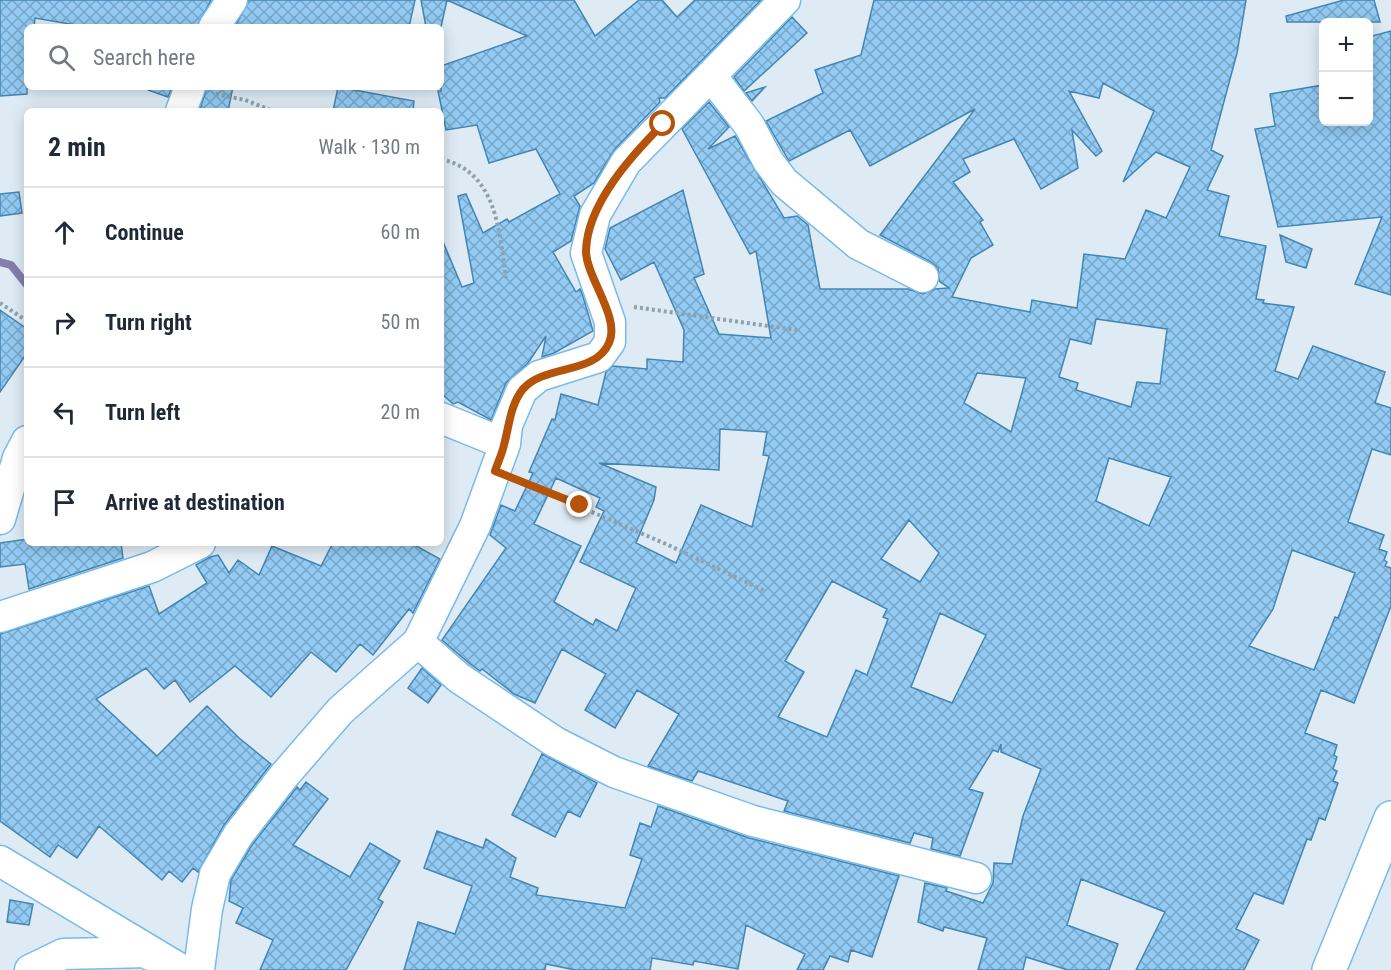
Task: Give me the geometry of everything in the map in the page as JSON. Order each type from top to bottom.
[{"type":"highway","points":[[1329,970],[1391,818]]},
{"type":"street","points":[[216,24],[232,0]]},
{"type":"street","points":[[199,970],[207,909],[215,874],[238,835],[339,711],[418,642],[475,526],[500,457],[507,424],[522,390],[539,376],[599,357],[610,342],[610,321],[586,253],[595,215],[626,162],[785,0]]},
{"type":"street","points":[[712,76],[749,125],[768,161],[784,182],[858,244],[922,277]]},
{"type":"street","points":[[444,420],[500,457]]},
{"type":"street","points":[[0,519],[18,458],[24,447]]},
{"type":"street","points":[[0,617],[152,567],[194,546]]},
{"type":"street","points":[[418,642],[459,678],[555,742],[614,771],[753,821],[976,879]]},
{"type":"street","points":[[0,861],[151,961]]},
{"type":"street","points":[[30,970],[63,954],[151,961],[182,970]]},
{"type":"path","points":[[186,95],[245,100],[265,108]]},
{"type":"path","points":[[444,160],[455,162],[478,178],[488,194],[495,210],[506,278]]},
{"type":"path","points":[[603,302],[797,330]]},
{"type":"path","points":[[0,303],[24,319]]},
{"type":"path","points":[[500,457],[601,515],[765,591]]},
{"type":"building","points":[[0,0],[211,0],[199,24],[70,24],[35,18],[34,24],[24,24],[24,90],[27,90],[27,94],[0,96]]},
{"type":"building","points":[[249,0],[415,0],[410,24],[237,24]]},
{"type":"building","points":[[421,0],[447,0],[442,24],[425,24]]},
{"type":"building","points":[[447,0],[574,0],[595,36],[639,0],[662,0],[677,17],[695,0],[761,0],[665,98],[659,98],[660,102],[614,150],[594,183],[574,196],[580,206],[571,241],[553,252],[576,292],[580,289],[593,331],[554,353],[542,357],[546,336],[528,363],[506,383],[491,420],[458,402],[453,404],[444,396],[444,244],[462,287],[474,283],[458,196],[466,194],[483,233],[507,219],[509,222],[560,194],[536,149],[489,163],[477,125],[446,130],[444,108],[441,108],[438,91],[444,90],[444,65],[527,36]]},
{"type":"building","points":[[874,0],[1246,0],[1237,53],[1211,150],[1223,156],[1207,190],[1229,196],[1219,236],[1266,246],[1256,299],[1264,300],[1263,303],[1294,307],[1275,371],[1298,379],[1313,346],[1385,372],[1375,403],[1391,408],[1391,455],[1372,449],[1348,522],[1384,535],[1379,549],[1387,552],[1384,560],[1387,562],[1385,566],[1391,568],[1391,606],[1354,703],[1321,690],[1305,733],[1337,745],[1334,755],[1337,757],[1333,769],[1337,771],[1333,781],[1338,783],[1325,820],[1319,818],[1311,840],[1307,839],[1283,904],[1254,893],[1236,929],[1259,940],[1244,970],[1136,970],[1165,912],[1081,879],[1067,925],[1118,944],[1109,970],[1068,970],[1026,957],[1023,970],[978,970],[987,938],[944,927],[943,931],[918,922],[925,883],[947,888],[946,891],[983,903],[993,883],[994,863],[1012,864],[1023,816],[1041,769],[1001,752],[1001,744],[998,752],[993,750],[969,789],[983,793],[960,856],[931,849],[933,838],[914,833],[910,843],[784,811],[788,801],[698,771],[692,781],[648,766],[679,714],[637,690],[615,728],[585,710],[606,674],[562,649],[535,703],[514,694],[482,669],[480,671],[442,640],[506,548],[490,535],[501,505],[515,511],[533,473],[529,472],[552,419],[555,420],[561,394],[598,405],[606,372],[613,366],[647,369],[647,359],[683,362],[684,330],[654,262],[621,280],[605,249],[610,228],[683,190],[704,274],[694,278],[719,334],[771,338],[756,251],[750,254],[682,129],[709,102],[729,127],[708,149],[735,136],[784,218],[797,216],[808,225],[820,289],[908,289],[923,294],[935,289],[949,288],[939,281],[938,268],[931,262],[880,235],[975,109],[870,166],[850,130],[789,161],[766,121],[823,93],[815,70],[861,55]],"holes":[[[1103,83],[1154,111],[1123,182],[1156,152],[1190,167],[1166,218],[1146,210],[1125,259],[1084,254],[1077,308],[1032,300],[1030,312],[952,297],[971,258],[993,245],[980,222],[983,220],[953,182],[970,172],[963,159],[1014,139],[1041,189],[1078,168],[1072,130],[1096,156],[1102,151],[1069,91],[1099,98]],[[1096,319],[1167,329],[1160,384],[1137,382],[1131,407],[1076,390],[1078,383],[1059,377],[1070,339],[1091,344]],[[977,373],[1026,378],[1011,432],[964,403]],[[720,429],[767,432],[763,455],[769,456],[752,527],[701,505],[676,563],[636,543],[654,500],[656,487],[599,463],[719,470]],[[1109,458],[1171,477],[1149,526],[1096,501]],[[556,478],[600,498],[596,507],[604,511],[580,562],[636,588],[617,631],[596,619],[593,625],[554,602],[581,546],[534,524]],[[909,520],[939,553],[920,582],[881,559]],[[1292,550],[1355,573],[1338,618],[1335,617],[1314,670],[1249,646],[1273,609]],[[832,581],[887,609],[883,617],[888,619],[867,675],[856,670],[827,737],[778,717],[804,672],[785,661]],[[940,613],[986,635],[952,703],[911,687]]]},
{"type":"building","points":[[1344,0],[1374,0],[1380,22],[1373,22],[1373,18],[1319,18],[1319,22],[1287,22],[1286,16]]},
{"type":"building","points":[[792,17],[807,33],[744,91],[734,77]]},
{"type":"building","points":[[1391,31],[1391,295],[1355,284],[1382,217],[1278,227],[1255,129],[1275,126],[1270,94],[1319,86],[1319,126],[1373,126],[1373,36]]},
{"type":"building","points":[[765,87],[752,101],[746,93]]},
{"type":"building","points":[[148,90],[171,90],[168,97]]},
{"type":"building","points":[[206,90],[232,90],[229,108],[200,108]]},
{"type":"building","points":[[337,90],[354,90],[414,101],[413,108],[334,108]]},
{"type":"building","points":[[19,192],[22,213],[0,216],[0,194]]},
{"type":"building","points":[[1280,235],[1312,249],[1306,268],[1286,262]]},
{"type":"building","points":[[0,310],[24,327],[24,357],[0,392]]},
{"type":"building","points":[[24,539],[24,546],[121,546],[123,558],[29,589],[25,564],[0,567],[0,543]]},
{"type":"building","points":[[272,546],[321,566],[331,546],[416,546],[440,559],[413,613],[409,609],[373,655],[360,644],[336,672],[311,652],[271,697],[235,666],[190,702],[175,680],[164,689],[146,668],[96,699],[157,756],[207,706],[239,738],[271,764],[224,825],[198,872],[193,868],[182,882],[169,871],[162,880],[99,826],[77,858],[58,845],[50,857],[0,821],[0,634],[149,586],[159,614],[207,583],[196,565],[218,555],[229,573],[238,560],[259,575]]},
{"type":"building","points":[[422,668],[441,685],[428,703],[408,688]]},
{"type":"building","points":[[542,754],[597,783],[580,817],[568,811],[555,837],[512,815]]},
{"type":"building","points":[[306,782],[328,799],[293,845],[350,877],[370,843],[400,861],[378,899],[383,902],[346,970],[260,970],[273,940],[236,923],[243,908],[229,901],[231,880],[252,845],[297,787],[300,790]]},
{"type":"building","points":[[658,806],[749,838],[899,876],[872,957],[851,950],[848,962],[830,956],[823,970],[797,970],[805,954],[746,925],[738,969],[694,961],[693,965],[652,958],[650,970],[575,970],[546,964],[545,970],[404,970],[418,922],[455,934],[472,886],[424,868],[437,831],[483,848],[486,839],[516,858],[510,877],[538,888],[536,895],[625,908],[642,859],[630,855],[640,823],[651,827]]},
{"type":"building","points":[[10,900],[33,904],[29,925],[7,922]]},
{"type":"waterway","points":[[0,262],[11,265],[24,281]]},
{"type":"route","points":[[580,505],[495,471],[505,444],[507,424],[522,390],[539,376],[583,364],[599,357],[610,342],[610,321],[586,253],[589,236],[595,215],[626,162],[663,124]]}]
